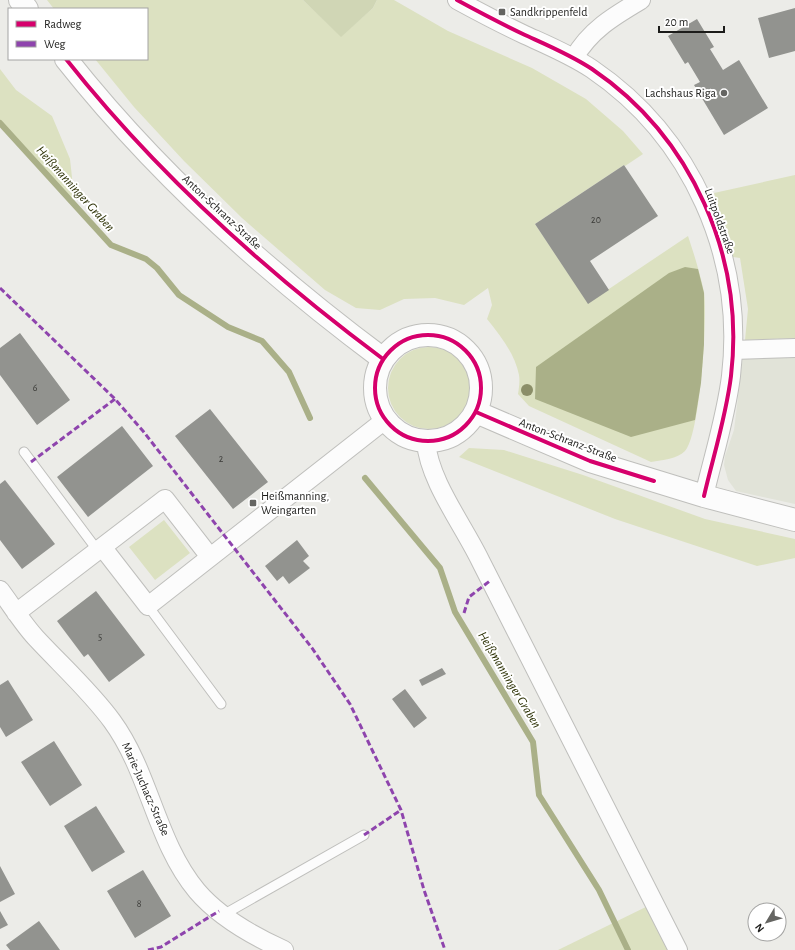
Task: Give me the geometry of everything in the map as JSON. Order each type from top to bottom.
[{"type":"main road","points":[[20,0],[26,8]]},
{"type":"main road","name":"Anton-Schranz-Straße","points":[[67,60],[97,98],[132,137],[200,206],[290,287],[383,359]]},
{"type":"main road","points":[[415,336],[436,336],[455,342],[468,352],[477,366],[481,381],[481,397],[476,412],[467,425],[456,434],[441,440],[426,442],[403,435],[385,420],[377,403],[374,384],[377,372],[383,359],[390,350],[415,336]]},
{"type":"main road","name":"Anton-Schranz-Straße","points":[[476,412],[590,461],[704,496],[795,520]]},
{"type":"street","name":"Luitpoldstraße","points":[[457,0],[502,24],[574,58],[592,69],[641,110],[670,144],[689,172],[712,220],[724,260],[730,290],[733,350],[727,403],[704,496]]},
{"type":"street","points":[[574,58],[587,38],[601,25],[641,0]]},
{"type":"street","points":[[733,350],[795,348]]},
{"type":"street","points":[[100,550],[148,606],[385,420]]},
{"type":"street","points":[[426,442],[427,455],[438,483],[481,560],[678,950]]},
{"type":"street","points":[[16,613],[165,499],[210,557]]},
{"type":"street","name":"Marie-Juchacz-Straße","points":[[0,590],[36,638],[90,692],[113,722],[132,751],[177,859],[198,891],[223,915],[254,936],[284,950]]},
{"type":"lane","points":[[24,452],[100,550]]},
{"type":"lane","points":[[148,606],[221,704]]},
{"type":"lane","points":[[223,915],[364,836]]},
{"type":"shaded area","points":[[47,0],[303,0],[341,36],[373,8],[377,0],[394,0],[448,31],[532,68],[586,99],[623,131],[643,154],[535,224],[588,303],[688,236],[704,292],[705,324],[699,400],[695,423],[690,441],[685,451],[682,454],[665,460],[651,462],[529,406],[518,394],[519,377],[511,352],[487,319],[492,305],[488,288],[464,305],[435,298],[404,299],[380,310],[356,308],[325,290],[242,218],[184,161],[134,107],[96,60],[148,60],[148,8],[53,8]]},
{"type":"shaded area","points":[[303,0],[377,0],[373,8],[341,37]]},
{"type":"shaded area","points":[[0,69],[16,90],[52,116],[70,159],[74,196],[72,200],[0,123]]},
{"type":"shaded area","points":[[795,175],[795,338],[745,340],[748,309],[740,258],[733,257],[714,193]]},
{"type":"shaded area","points":[[685,267],[698,269],[704,293],[704,344],[701,383],[695,420],[631,437],[535,399],[536,367],[669,273]]},
{"type":"shaded area","points":[[795,338],[795,504],[736,491],[728,480],[724,465],[725,456],[734,430],[745,340]]},
{"type":"shaded area","points":[[429,347],[445,350],[458,359],[467,372],[470,388],[467,404],[458,417],[445,426],[429,429],[413,426],[400,417],[391,404],[388,388],[391,372],[400,359],[413,350]]},
{"type":"shaded area","points":[[469,448],[504,450],[583,475],[705,519],[795,539],[795,558],[757,566],[615,519],[459,457]]},
{"type":"shaded area","points":[[164,520],[190,553],[155,580],[129,547]]},
{"type":"shaded area","points":[[654,903],[677,950],[558,950]]},
{"type":"building","points":[[795,8],[795,51],[769,58],[758,18]]},
{"type":"building","points":[[697,19],[714,47],[710,49],[723,70],[739,60],[768,108],[724,135],[694,85],[700,82],[688,62],[685,64],[668,36]]},
{"type":"building","points":[[624,165],[658,216],[590,261],[609,290],[588,304],[535,224]]},
{"type":"building","points":[[20,333],[70,400],[37,425],[0,375],[0,348]]},
{"type":"building","points":[[210,409],[268,482],[233,509],[175,436]]},
{"type":"building","points":[[122,426],[153,466],[88,517],[57,477]]},
{"type":"building","points":[[5,480],[55,544],[22,569],[0,540],[0,484]]},
{"type":"building","points":[[297,540],[309,556],[303,561],[310,568],[289,584],[283,576],[277,581],[265,566]]},
{"type":"building","points":[[96,591],[145,655],[109,682],[88,654],[84,657],[57,621]]},
{"type":"building","points":[[442,668],[446,674],[422,686],[419,680]]},
{"type":"building","points":[[8,680],[33,720],[6,737],[0,727],[0,685]]},
{"type":"building","points":[[405,689],[427,718],[414,728],[392,699]]},
{"type":"building","points":[[54,741],[82,785],[50,806],[21,762]]},
{"type":"building","points":[[96,806],[125,852],[92,872],[64,826]]},
{"type":"building","points":[[0,866],[15,894],[0,902]]},
{"type":"building","points":[[143,870],[171,916],[135,938],[107,891]]},
{"type":"building","points":[[0,911],[8,925],[0,929]]},
{"type":"building","points":[[39,921],[60,950],[10,950],[6,945]]},
{"type":"waterway","name":"Heißmanninger Graben","points":[[0,123],[111,245],[146,259],[157,268],[179,295],[228,327],[262,341],[289,372],[310,418]]},
{"type":"waterway","name":"Heißmanninger Graben","points":[[365,478],[440,568],[455,612],[533,742],[539,795],[599,890],[628,950]]},
{"type":"marked path","points":[[0,288],[115,399],[143,431],[312,648],[350,704],[401,810],[424,890],[445,950]]},
{"type":"marked path","points":[[31,462],[115,399]]},
{"type":"marked path","points":[[464,613],[469,597],[491,580]]},
{"type":"marked path","points":[[364,835],[401,810]]},
{"type":"marked path","points":[[148,950],[161,947],[219,911]]},
{"type":"cycle path","points":[[457,0],[508,27],[576,59],[592,69],[627,97],[658,129],[684,165],[704,203],[720,244],[729,287],[733,331],[729,391],[723,422],[704,496]]},
{"type":"cycle path","points":[[67,60],[137,142],[175,182],[215,220],[297,292],[383,359]]},
{"type":"cycle path","points":[[428,335],[448,339],[466,350],[477,368],[481,388],[477,408],[466,426],[448,437],[428,441],[408,437],[390,426],[379,408],[375,388],[379,368],[390,350],[408,339],[428,335]]},
{"type":"cycle path","points":[[476,412],[590,461],[654,481]]},
{"type":"place","name":"Sandkrippenfeld","points":[[502,12]]},
{"type":"place","name":"Lachshaus Riga","points":[[724,93]]},
{"type":"place","name":"Heißmanning, Weingarten","points":[[253,503]]}]
